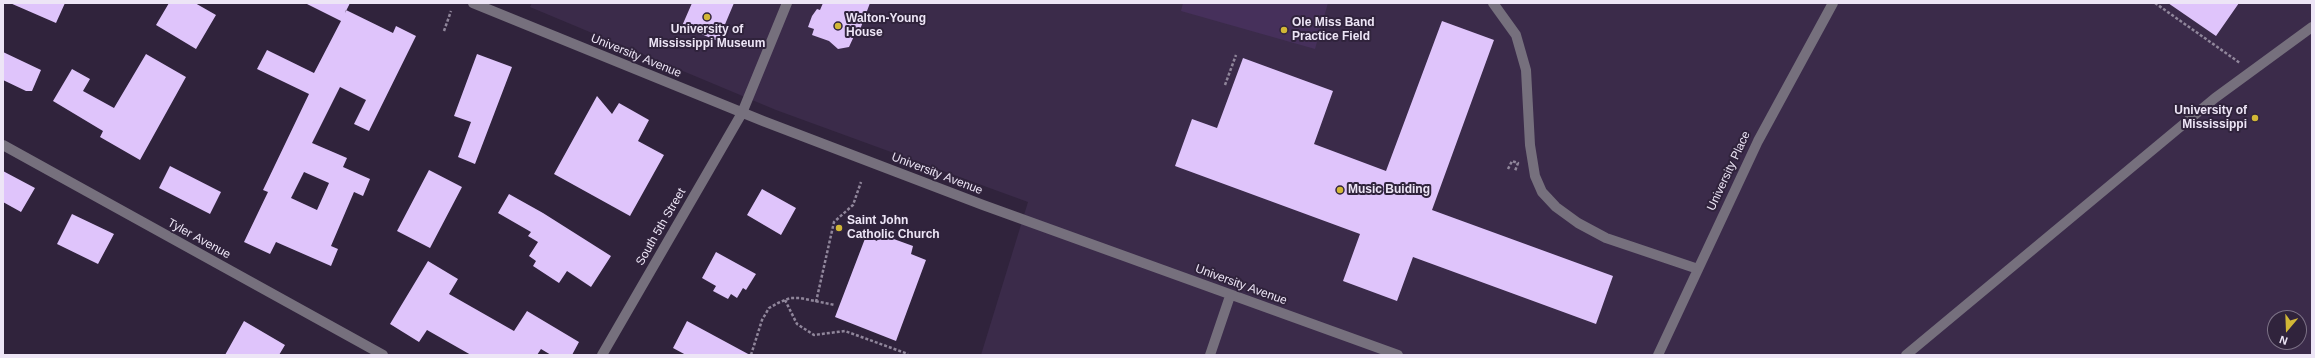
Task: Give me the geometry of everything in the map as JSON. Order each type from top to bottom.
[{"type":"street","name":"University Avenue","points":[[473,3],[742,113],[1230,296],[1398,355]]},
{"type":"street","name":"South 5th Street","points":[[602,355],[742,113],[787,3]]},
{"type":"street","points":[[1493,3],[1516,35],[1526,70],[1530,145],[1535,176],[1542,192],[1556,207],[1578,223],[1606,238],[1698,268]]},
{"type":"street","name":"University Place","points":[[1658,355],[1758,141],[1833,3]]},
{"type":"street","points":[[1906,355],[2215,98],[2312,27]]},
{"type":"street","name":"Tyler Avenue","points":[[3,145],[383,355]]},
{"type":"street","points":[[1210,355],[1230,296]]},
{"type":"path","points":[[2155,3],[2220,51],[2241,64]]},
{"type":"path","points":[[444,30],[451,11]]},
{"type":"path","points":[[1225,85],[1236,55]]},
{"type":"path","points":[[1508,169],[1512,161],[1518,163],[1516,171]]},
{"type":"path","points":[[816,302],[834,222],[853,205],[861,182]]},
{"type":"path","points":[[751,355],[762,320],[769,308],[785,300],[800,298],[835,305]]},
{"type":"path","points":[[785,300],[797,324],[814,335],[845,331],[908,354]]},
{"type":"shaded area","points":[[532,3],[2312,3],[2312,355],[981,355],[1028,202],[776,110],[530,7]]},
{"type":"shaded area","name":"Ole Miss Band Practice Field","points":[[1183,3],[1328,3],[1315,49],[1181,11]]},
{"type":"building","points":[[10,3],[65,3],[56,23]]},
{"type":"building","points":[[169,3],[195,3],[216,15],[196,49],[156,25]]},
{"type":"building","points":[[305,3],[350,3],[346,10],[393,33],[396,26],[416,36],[369,131],[354,124],[366,100],[340,87],[312,143],[347,158],[343,167],[370,179],[363,196],[354,192],[331,246],[338,249],[331,266],[276,242],[270,254],[244,242],[268,192],[263,190],[309,94],[257,69],[267,50],[314,73],[341,21]],"holes":[[[304,172],[329,183],[317,210],[291,198]]]},
{"type":"building","name":"University of Mississippi Museum","points":[[692,3],[734,3],[718,41],[682,26]]},
{"type":"building","name":"Walton-Young House","points":[[823,3],[870,3],[858,35],[855,34],[849,47],[838,49],[829,41],[812,35],[814,29],[808,27],[812,16],[817,9],[820,10]]},
{"type":"building","points":[[2168,3],[2239,3],[2216,36]]},
{"type":"building","name":"Music Buiding","points":[[1442,21],[1494,40],[1432,210],[1613,276],[1596,324],[1413,257],[1397,301],[1343,281],[1360,234],[1175,166],[1192,119],[1217,128],[1243,58],[1333,91],[1314,144],[1386,171]]},
{"type":"building","points":[[3,52],[41,70],[32,91],[26,91],[3,80]]},
{"type":"building","points":[[146,54],[186,77],[140,160],[100,137],[103,131],[53,101],[72,69],[90,79],[83,91],[114,108]]},
{"type":"building","points":[[477,54],[512,67],[475,164],[458,157],[471,122],[454,116]]},
{"type":"building","points":[[597,96],[612,114],[619,103],[649,120],[638,141],[664,155],[630,216],[554,174]]},
{"type":"building","points":[[170,166],[221,192],[210,214],[159,188]]},
{"type":"building","points":[[429,170],[462,187],[430,248],[397,231]]},
{"type":"building","points":[[3,171],[35,188],[21,212],[3,202]]},
{"type":"building","points":[[762,189],[796,208],[781,235],[747,215]]},
{"type":"building","points":[[509,194],[543,213],[611,256],[591,287],[567,271],[559,283],[533,266],[536,261],[529,256],[538,242],[528,236],[531,232],[498,213]]},
{"type":"building","points":[[72,214],[114,234],[98,264],[57,244]]},
{"type":"building","name":"Saint John Catholic Church","points":[[880,234],[913,246],[911,254],[926,260],[896,341],[835,317],[866,236],[877,241]]},
{"type":"building","points":[[716,252],[756,274],[746,290],[743,288],[737,298],[731,294],[728,299],[713,291],[716,286],[702,278]]},
{"type":"building","points":[[428,261],[458,279],[449,294],[514,331],[527,311],[579,342],[572,355],[551,355],[541,349],[537,355],[471,355],[427,330],[419,342],[390,324]]},
{"type":"building","points":[[244,321],[285,345],[279,355],[225,355]]},
{"type":"building","points":[[687,321],[750,355],[686,355],[673,348]]},
{"type":"place","name":"University of Mississippi Museum","points":[[707,17]]},
{"type":"place","name":"Walton-Young House","points":[[838,26]]},
{"type":"place","name":"Ole Miss Band Practice Field","points":[[1284,30]]},
{"type":"place","name":"University of Mississippi","points":[[2255,118]]},
{"type":"place","name":"Music Buiding","points":[[1340,190]]},
{"type":"place","name":"Saint John Catholic Church","points":[[839,228]]}]
